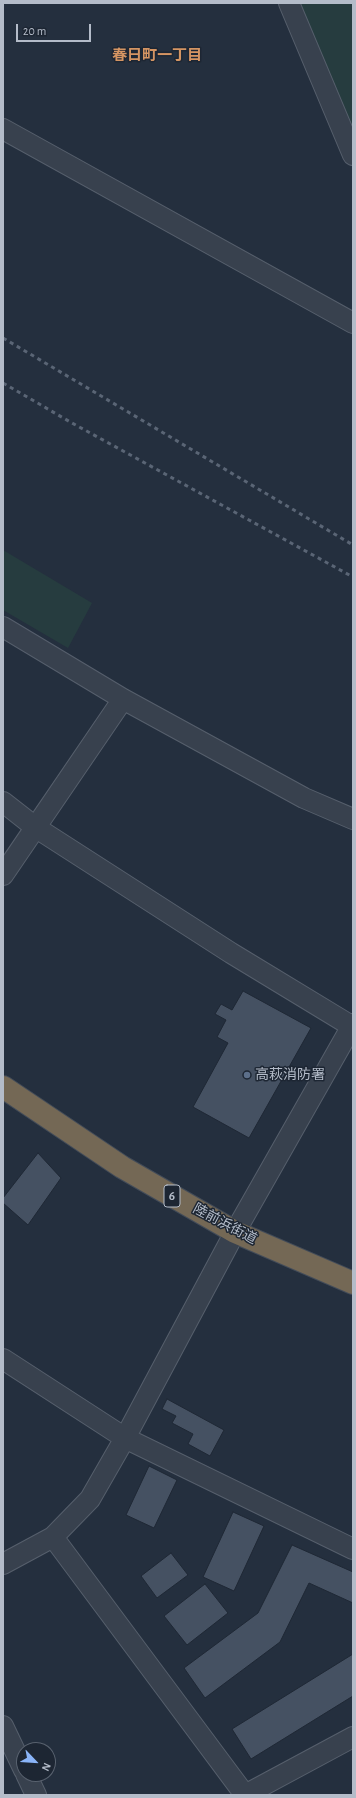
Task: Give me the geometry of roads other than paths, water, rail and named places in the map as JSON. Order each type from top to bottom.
[{"type":"highway","name":"陸前浜街道","points":[[3,1087],[122,1167],[235,1232],[353,1283]]},
{"type":"street","points":[[289,3],[352,148]]},
{"type":"street","points":[[3,129],[353,323]]},
{"type":"street","points":[[3,627],[123,699],[304,798],[353,819]]},
{"type":"street","points":[[3,875],[123,699]]},
{"type":"street","points":[[3,802],[35,827],[231,953],[352,1026],[235,1232],[125,1438],[90,1499],[53,1537],[3,1564]]},
{"type":"street","points":[[3,1359],[125,1438],[353,1549]]},
{"type":"street","points":[[53,1537],[245,1795],[353,1737]]},
{"type":"street","points":[[3,1726],[16,1753]]},
{"type":"street","points":[[30,1782],[36,1795]]},
{"type":"railway","points":[[3,338],[353,545]]},
{"type":"railway","points":[[3,383],[72,423],[353,577]]},
{"type":"place","name":"高萩消防署","points":[[247,1075]]},
{"type":"district","name":"春日町一丁目","points":[[157,55]]}]
